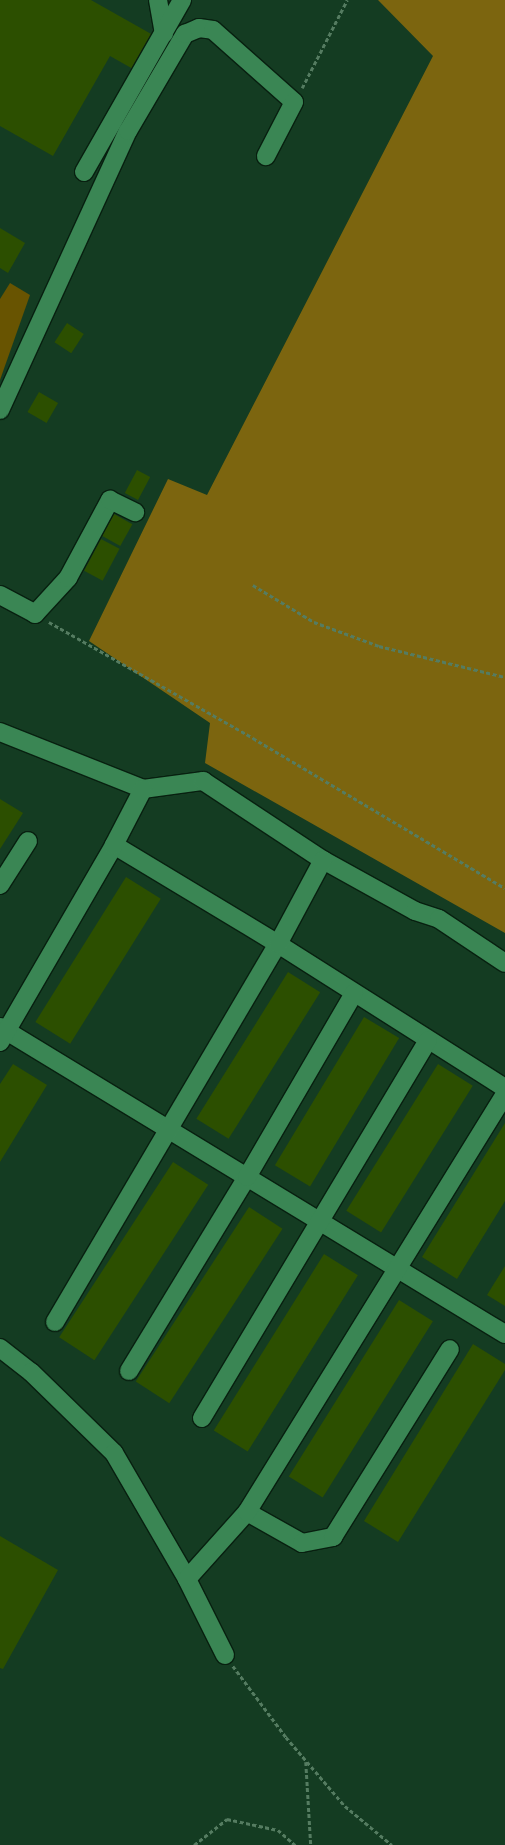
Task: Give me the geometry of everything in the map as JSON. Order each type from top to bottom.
[{"type":"street","points":[[158,0],[164,33]]},
{"type":"street","points":[[84,172],[182,0]]},
{"type":"street","points":[[0,410],[128,131],[185,34],[199,28],[213,30],[294,102],[266,156]]},
{"type":"street","points":[[0,595],[35,614],[68,578],[110,500],[135,512]]},
{"type":"street","points":[[0,732],[143,789],[203,781],[323,860],[415,911],[439,919],[505,963]]},
{"type":"street","points":[[143,789],[114,845],[2,1033],[170,1130],[505,1334]]},
{"type":"street","points":[[0,885],[28,841]]},
{"type":"street","points":[[114,845],[278,944],[505,1088]]},
{"type":"street","points":[[55,1322],[278,944],[323,860]]},
{"type":"street","points":[[129,1371],[247,1177],[354,993]]},
{"type":"street","points":[[202,1418],[428,1040]]},
{"type":"street","points":[[187,1579],[247,1512],[505,1095]]},
{"type":"street","points":[[0,1348],[31,1372],[114,1453],[187,1579],[225,1655]]},
{"type":"street","points":[[247,1512],[302,1543],[333,1537],[450,1349]]},
{"type":"path","points":[[294,102],[348,0]]},
{"type":"path","points":[[253,585],[314,622],[379,646],[505,677]]},
{"type":"path","points":[[35,614],[254,738],[505,888]]},
{"type":"path","points":[[225,1655],[306,1760],[345,1806],[392,1845]]},
{"type":"path","points":[[306,1760],[310,1845]]},
{"type":"path","points":[[194,1845],[227,1819],[278,1830],[296,1845]]},
{"type":"shaded area","points":[[378,0],[505,0],[505,933],[205,763],[210,723],[89,641],[168,479],[207,495],[433,56]]},
{"type":"shaded area","points":[[10,283],[30,295],[0,380],[0,299]]},
{"type":"building","points":[[0,0],[91,0],[153,35],[133,69],[110,56],[53,156],[0,126]]},
{"type":"building","points":[[0,228],[25,243],[8,273],[0,268]]},
{"type":"building","points":[[67,323],[84,334],[71,353],[54,342]]},
{"type":"building","points":[[39,392],[58,403],[47,423],[28,412]]},
{"type":"building","points":[[137,470],[150,477],[138,500],[125,493]]},
{"type":"building","points":[[114,514],[132,524],[120,546],[102,536]]},
{"type":"building","points":[[101,539],[120,549],[103,581],[84,571]]},
{"type":"building","points":[[0,799],[23,813],[0,849]]},
{"type":"building","points":[[126,877],[161,899],[70,1044],[35,1022]]},
{"type":"building","points":[[288,972],[320,992],[229,1139],[196,1119]]},
{"type":"building","points":[[364,1017],[399,1038],[310,1186],[275,1165]]},
{"type":"building","points":[[13,1064],[47,1085],[0,1162],[0,1084]]},
{"type":"building","points":[[438,1064],[473,1086],[381,1232],[346,1211]]},
{"type":"building","points":[[505,1123],[505,1201],[457,1279],[422,1257]]},
{"type":"building","points":[[173,1162],[208,1185],[94,1360],[59,1337]]},
{"type":"building","points":[[249,1207],[283,1229],[169,1403],[136,1381]]},
{"type":"building","points":[[324,1254],[358,1275],[248,1452],[214,1430]]},
{"type":"building","points":[[505,1266],[505,1306],[487,1295]]},
{"type":"building","points":[[399,1300],[433,1321],[323,1498],[289,1476]]},
{"type":"building","points":[[473,1344],[505,1364],[505,1370],[398,1542],[364,1521]]},
{"type":"building","points":[[0,1536],[58,1570],[3,1669],[0,1668]]}]
